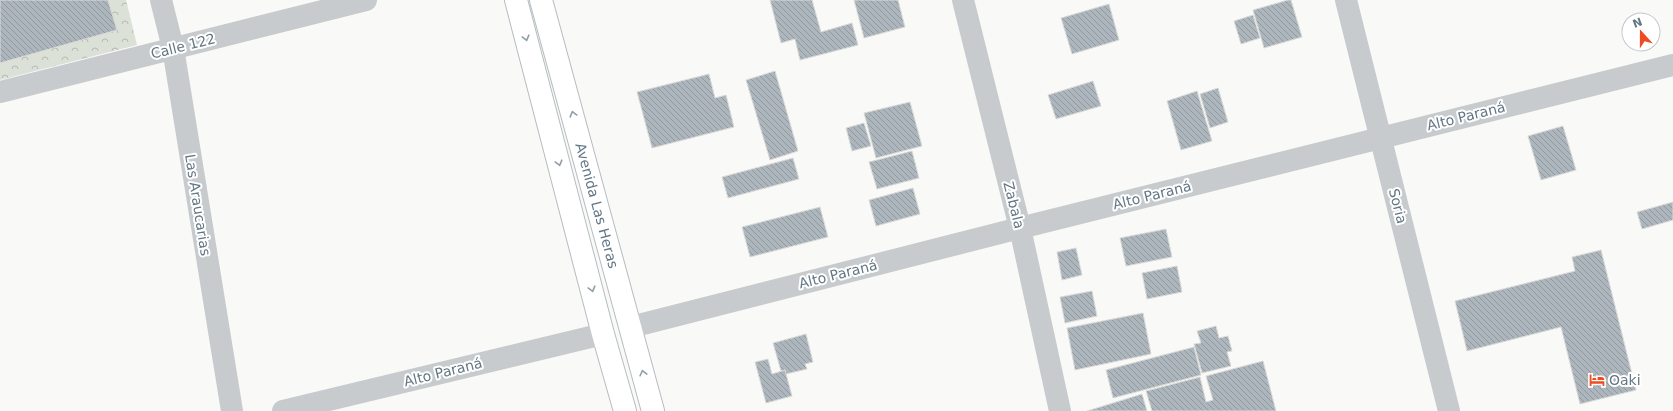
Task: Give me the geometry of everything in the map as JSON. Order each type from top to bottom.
[{"type":"main road","name":"Avenida Las Heras","points":[[516,0],[603,334],[625,411]]},
{"type":"main road","name":"Avenida Las Heras","points":[[541,0],[653,411]]},
{"type":"street","name":"Las Araucarias","points":[[160,0],[172,48],[232,411]]},
{"type":"street","name":"Calle 122","points":[[0,92],[366,0]]},
{"type":"street","name":"Zabala","points":[[963,0],[1020,228],[1060,411]]},
{"type":"street","name":"Soria","points":[[1346,0],[1449,411]]},
{"type":"street","name":"Alto Paraná","points":[[631,327],[1673,65]]},
{"type":"street","name":"Alto Paraná","points":[[283,411],[603,334]]},
{"type":"green space","points":[[0,0],[126,0],[137,45],[0,80]]},
{"type":"building","points":[[0,0],[108,0],[117,30],[0,63]]},
{"type":"building","points":[[770,0],[812,0],[821,32],[852,23],[858,45],[800,60],[795,39],[781,43]]},
{"type":"building","points":[[854,0],[898,0],[905,27],[864,38]]},
{"type":"building","points":[[1291,0],[1302,37],[1264,48],[1253,10]]},
{"type":"building","points":[[1109,4],[1119,40],[1072,54],[1061,18]]},
{"type":"building","points":[[1253,15],[1260,38],[1241,44],[1234,21]]},
{"type":"building","points":[[775,71],[798,151],[770,160],[746,80]]},
{"type":"building","points":[[709,74],[715,98],[726,95],[734,127],[652,148],[637,92]]},
{"type":"building","points":[[1093,81],[1101,106],[1056,119],[1048,95]]},
{"type":"building","points":[[1218,88],[1228,122],[1210,128],[1200,94]]},
{"type":"building","points":[[1197,91],[1212,141],[1181,150],[1167,101]]},
{"type":"building","points":[[910,102],[922,146],[876,158],[864,113]]},
{"type":"building","points":[[864,123],[871,146],[852,151],[846,128]]},
{"type":"building","points":[[1563,126],[1576,170],[1541,180],[1528,136]]},
{"type":"building","points":[[912,151],[919,178],[877,189],[869,162]]},
{"type":"building","points":[[793,158],[799,179],[728,198],[722,177]]},
{"type":"building","points":[[913,188],[920,214],[876,226],[869,200]]},
{"type":"building","points":[[1673,202],[1673,220],[1642,229],[1637,212]]},
{"type":"building","points":[[820,207],[828,237],[750,257],[742,227]]},
{"type":"building","points":[[1166,229],[1172,257],[1126,266],[1120,238]]},
{"type":"building","points":[[1076,248],[1082,275],[1062,280],[1057,252]]},
{"type":"building","points":[[1601,250],[1636,390],[1580,404],[1561,327],[1467,351],[1455,301],[1575,271],[1572,257]]},
{"type":"building","points":[[1177,266],[1182,292],[1147,299],[1142,273]]},
{"type":"building","points":[[1092,291],[1097,316],[1065,323],[1060,297]]},
{"type":"building","points":[[1143,313],[1151,354],[1075,370],[1067,328]]},
{"type":"building","points":[[1216,326],[1219,338],[1228,336],[1232,351],[1227,352],[1231,366],[1202,373],[1194,344],[1201,343],[1197,331]]},
{"type":"building","points":[[806,334],[813,362],[805,364],[807,369],[786,374],[785,370],[781,371],[773,343]]},
{"type":"building","points":[[1194,347],[1201,375],[1113,398],[1106,370]]},
{"type":"building","points":[[768,359],[772,374],[785,370],[792,396],[766,403],[755,362]]},
{"type":"building","points":[[1263,361],[1276,411],[1152,411],[1146,391],[1200,377],[1206,402],[1213,400],[1206,376]]},
{"type":"building","points":[[1142,394],[1147,411],[1087,411]]},
{"type":"place","name":"Oaki","points":[[1597,380]]}]
